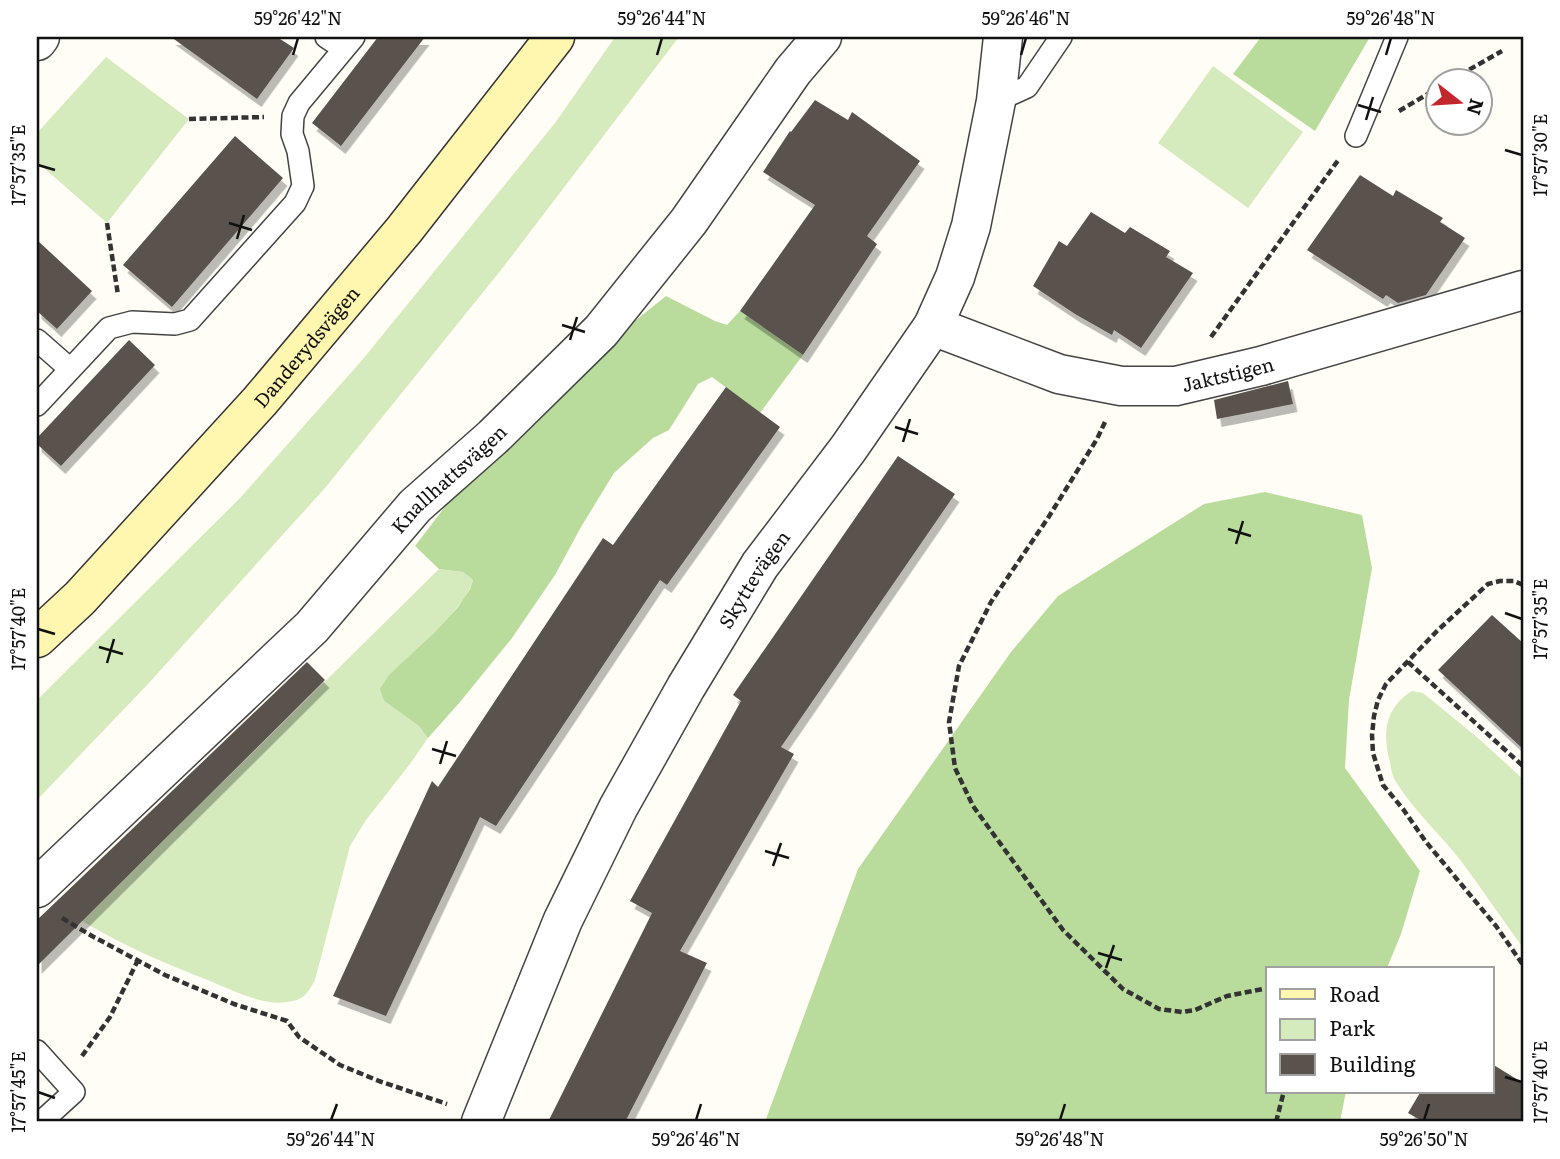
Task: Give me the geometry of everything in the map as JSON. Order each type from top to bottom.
[{"type":"main road","name":"Danderydsvägen","points":[[37,638],[80,598],[260,401],[404,230],[555,37]]},
{"type":"street","name":"Knallhattsvägen","points":[[47,902],[312,627],[415,506],[493,436],[601,331],[689,221],[793,71],[822,37]]},
{"type":"street","name":"Skyttevägen","points":[[466,1114],[618,808],[686,687],[760,565],[849,449],[933,326],[956,277],[971,226],[996,101],[1003,37]]},
{"type":"street","name":"Jaktstigen","points":[[933,326],[1059,373],[1121,386],[1176,386],[1261,366],[1523,290]]},
{"type":"lane","points":[[37,405],[109,328],[132,321],[174,324],[190,320],[295,203],[303,186],[298,151],[292,134],[293,116],[299,103],[349,43],[326,37]]},
{"type":"lane","points":[[996,101],[1027,87],[1061,37]]},
{"type":"lane","points":[[1356,135],[1397,37]]},
{"type":"lane","points":[[37,340],[70,369]]},
{"type":"lane","points":[[37,1051],[74,1092],[41,1122]]},
{"type":"path","points":[[1476,66],[1502,51]]},
{"type":"path","points":[[1176,386],[1356,135],[1424,96]]},
{"type":"path","points":[[189,119],[293,116]]},
{"type":"path","points":[[107,223],[122,323]]},
{"type":"path","points":[[1121,386],[1097,439],[991,602],[959,666],[949,722],[955,768],[973,806],[1063,930],[1123,989],[1159,1009],[1182,1012],[1195,1010],[1227,996],[1266,988]]},
{"type":"path","points":[[1523,585],[1514,581],[1488,584],[1437,631],[1386,684],[1378,700],[1372,735],[1373,753],[1383,785],[1433,851],[1496,926],[1523,965]]},
{"type":"path","points":[[1408,662],[1523,766]]},
{"type":"path","points":[[47,902],[92,936],[165,975],[234,1004],[287,1021],[299,1037],[340,1065],[466,1114]]},
{"type":"path","points":[[78,1061],[110,1017],[138,960]]},
{"type":"path","points":[[1276,1122],[1284,1092]]},
{"type":"green space","points":[[615,37],[679,37],[501,270],[325,488],[148,684],[37,800],[37,700],[241,497],[363,359],[555,123]]},
{"type":"green space","points":[[1261,37],[1370,37],[1315,131],[1233,74]]},
{"type":"green space","points":[[106,57],[189,119],[107,223],[37,162],[37,133]]},
{"type":"green space","points":[[1213,66],[1303,132],[1248,208],[1158,143]]},
{"type":"green space","points":[[666,296],[727,325],[740,311],[803,355],[760,413],[712,377],[698,384],[669,430],[653,438],[614,473],[555,575],[512,638],[428,738],[419,726],[384,701],[380,689],[389,675],[458,607],[473,580],[463,572],[439,569],[415,546],[467,478],[580,365]]},
{"type":"green space","points":[[1265,492],[1362,515],[1372,568],[1349,700],[1345,768],[1420,871],[1401,934],[1387,967],[1266,967],[1266,1092],[1346,1092],[1340,1122],[765,1122],[858,869],[1011,652],[1058,596],[1204,504]]},
{"type":"green space","points":[[439,569],[463,572],[473,580],[470,588],[384,701],[419,726],[428,738],[366,820],[350,846],[315,980],[304,996],[278,1003],[248,996],[144,954],[82,921]]},
{"type":"green space","points":[[1412,691],[1423,693],[1523,779],[1523,948],[1461,861],[1403,793],[1394,777],[1386,731],[1396,705]]},
{"type":"building","points":[[171,37],[277,37],[294,48],[257,99]]},
{"type":"building","points":[[378,37],[425,37],[341,146],[312,123]]},
{"type":"building","points":[[815,100],[848,120],[852,112],[920,161],[867,236],[877,244],[803,355],[740,311],[815,205],[763,172],[790,131]]},
{"type":"building","points":[[235,136],[283,178],[172,307],[123,265]]},
{"type":"building","points":[[1360,175],[1393,196],[1396,190],[1443,218],[1440,222],[1465,238],[1426,295],[1398,303],[1386,295],[1383,299],[1307,250]]},
{"type":"building","points":[[1091,212],[1125,233],[1130,227],[1170,251],[1166,257],[1193,273],[1141,348],[1114,330],[1112,335],[1075,314],[1033,286],[1059,241],[1067,246]]},
{"type":"building","points":[[37,240],[92,291],[57,329],[37,311]]},
{"type":"building","points":[[129,340],[155,365],[61,466],[37,444],[37,438]]},
{"type":"building","points":[[1288,381],[1293,404],[1217,419],[1214,400]]},
{"type":"building","points":[[726,387],[780,427],[667,585],[660,580],[496,826],[480,817],[386,1016],[333,996],[432,781],[438,787],[603,538],[613,545]]},
{"type":"building","points":[[898,456],[955,494],[781,747],[794,754],[680,951],[707,963],[625,1122],[548,1122],[652,913],[630,901],[741,701],[733,695]]},
{"type":"building","points":[[1492,615],[1523,643],[1523,749],[1438,670]]},
{"type":"building","points":[[307,662],[325,680],[37,966],[37,920]]},
{"type":"building","points":[[1494,1065],[1523,1083],[1523,1122],[1424,1122],[1408,1113],[1420,1092],[1494,1092]]}]
